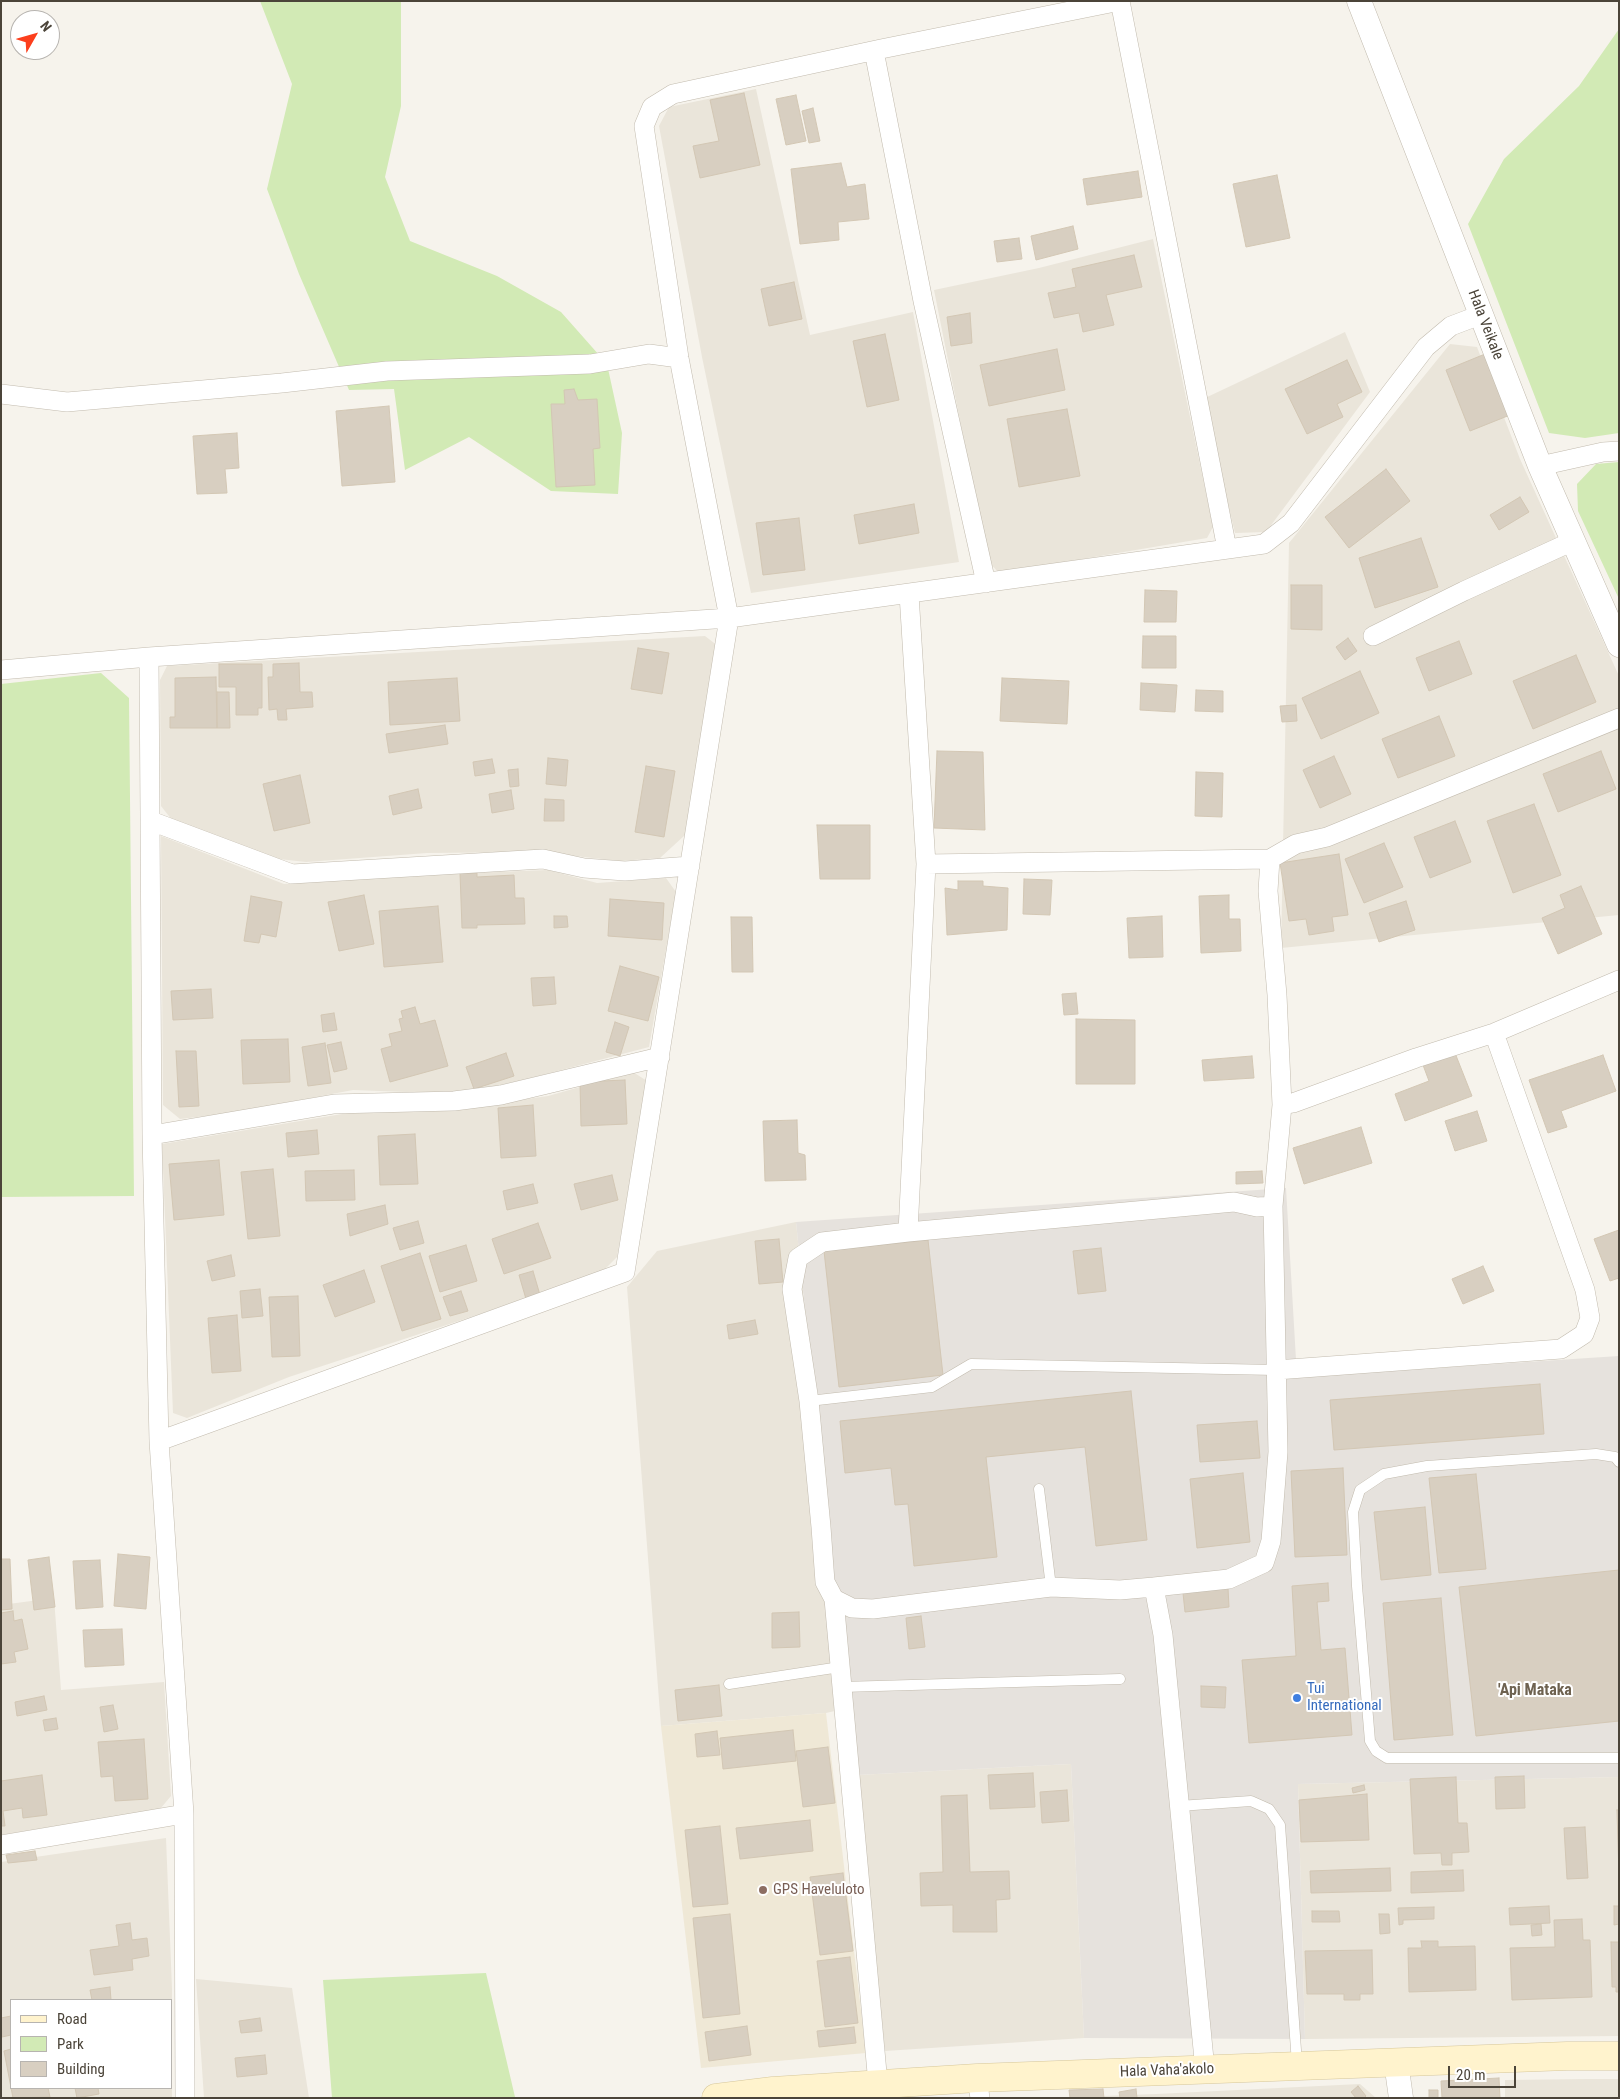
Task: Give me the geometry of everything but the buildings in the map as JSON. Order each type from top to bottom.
[{"type":"main road","name":"Hala Vaha'akolo","points":[[716,2098],[773,2090],[878,2084],[979,2088],[1204,2070],[1567,2056],[1619,2056]]},
{"type":"street","points":[[159,1440],[625,1272],[729,618],[679,358],[644,126],[652,107],[673,94],[1120,1],[1227,548]]},
{"type":"street","name":"Hala Veikale","points":[[1359,1],[1540,466],[1619,646]]},
{"type":"street","points":[[874,51],[923,301],[986,584]]},
{"type":"street","points":[[1,670],[149,657],[729,618],[986,584],[1264,544],[1291,523],[1426,347],[1451,326],[1480,315]]},
{"type":"street","points":[[1,394],[67,402],[282,383],[387,371],[590,364],[648,354],[679,358]]},
{"type":"street","points":[[1540,466],[1603,452],[1619,451]]},
{"type":"street","points":[[1373,636],[1464,591],[1573,541]]},
{"type":"street","points":[[908,1232],[926,864],[909,594]]},
{"type":"street","points":[[149,657],[152,1135],[159,1440],[184,1814],[185,2098]]},
{"type":"street","points":[[926,864],[1270,859],[1296,844],[1327,838],[1619,718]]},
{"type":"street","points":[[151,821],[292,874],[543,858],[584,868],[625,871],[690,866]]},
{"type":"street","points":[[834,1599],[852,1608],[873,1609],[1051,1587],[1120,1590],[1229,1579],[1264,1564],[1271,1541],[1278,1452],[1274,1206],[1282,1104],[1277,996],[1268,891],[1270,859]]},
{"type":"street","points":[[1282,1104],[1293,1103],[1416,1058],[1494,1033],[1619,980]]},
{"type":"street","points":[[1276,1370],[1561,1349],[1584,1334],[1590,1318],[1585,1290],[1494,1033]]},
{"type":"street","points":[[152,1135],[334,1104],[454,1101],[502,1095],[660,1057]]},
{"type":"street","points":[[878,2084],[834,1599],[824,1582],[822,1527],[809,1401],[792,1290],[798,1258],[822,1242],[908,1232],[1234,1202],[1257,1207],[1274,1206]]},
{"type":"street","points":[[1154,1587],[1163,1635],[1204,2070]]},
{"type":"street","points":[[1,1845],[184,1814]]},
{"type":"street","points":[[1396,2062],[1401,2098]]},
{"type":"lane","points":[[809,1401],[932,1387],[971,1364],[1276,1370]]},
{"type":"lane","points":[[1619,1462],[1615,1457],[1596,1454],[1427,1466],[1384,1474],[1360,1490],[1354,1512],[1357,1586],[1370,1741],[1376,1751],[1387,1758],[1619,1758]]},
{"type":"lane","points":[[1039,1490],[1051,1587]]},
{"type":"lane","points":[[729,1684],[840,1667]]},
{"type":"lane","points":[[842,1686],[1120,1679]]},
{"type":"lane","points":[[1179,1806],[1251,1800],[1269,1809],[1280,1825],[1297,2066]]},
{"type":"shaded area","points":[[756,89],[810,335],[913,312],[959,562],[751,593],[702,357],[659,126],[669,107]]},
{"type":"shaded area","points":[[1153,239],[1213,527],[1207,538],[999,573],[988,561],[934,290],[1039,268]]},
{"type":"shaded area","points":[[1345,332],[1370,392],[1266,532],[1235,533],[1203,399]]},
{"type":"shaded area","points":[[1450,344],[1477,347],[1520,459],[1619,676],[1619,915],[1281,948],[1289,543]]},
{"type":"shaded area","points":[[705,636],[718,646],[685,835],[660,858],[620,861],[539,852],[427,853],[306,862],[270,858],[172,820],[161,806],[160,680],[167,666]]},
{"type":"shaded area","points":[[161,836],[284,884],[414,875],[548,870],[597,883],[666,878],[676,892],[649,1047],[527,1079],[460,1094],[353,1090],[231,1113],[180,1119],[163,1105]]},
{"type":"shaded area","points":[[633,1072],[647,1081],[617,1257],[604,1270],[483,1313],[289,1377],[187,1418],[173,1413],[162,1144],[354,1112],[456,1109],[548,1096]]},
{"type":"shaded area","points":[[1286,1188],[1297,1377],[1619,1356],[1619,1777],[1298,1784],[1305,2039],[1084,2038],[1071,1764],[857,1775],[839,1643],[796,1222]]},
{"type":"shaded area","points":[[796,1222],[839,1643],[848,1708],[826,1713],[661,1726],[627,1287],[657,1251]]},
{"type":"shaded area","points":[[54,1598],[61,1690],[164,1682],[171,1796],[160,1809],[1,1835],[1,1605]]},
{"type":"shaded area","name":"GPS Haveluloto","points":[[826,1713],[866,2053],[701,2068],[661,1726]]},
{"type":"shaded area","points":[[1071,1764],[1084,2038],[885,2051],[857,1775]]},
{"type":"shaded area","points":[[1619,1777],[1619,2036],[1305,2039],[1298,1784]]},
{"type":"shaded area","points":[[166,1838],[172,1999],[10,1999],[10,2089],[172,2089],[172,2098],[1,2098],[1,1862]]},
{"type":"shaded area","points":[[196,1979],[292,1988],[309,2098],[204,2098]]},
{"type":"shaded area","points":[[1619,2079],[1619,2098],[1505,2098],[1505,2080]]},
{"type":"shaded area","points":[[1360,2084],[1376,2098],[1051,2098],[1156,2094]]},
{"type":"green space","points":[[260,1],[401,1],[401,106],[385,177],[410,241],[497,276],[561,312],[607,364],[622,433],[618,494],[551,491],[469,437],[405,470],[394,389],[349,390],[299,274],[267,189],[292,84]]},
{"type":"green space","points":[[1619,29],[1619,433],[1585,438],[1549,433],[1468,224],[1504,159],[1579,86]]},
{"type":"green space","points":[[1619,462],[1619,599],[1578,511],[1577,484],[1596,464]]},
{"type":"green space","points":[[101,673],[129,698],[134,1196],[1,1197],[1,684]]},
{"type":"green space","points":[[486,1973],[515,2097],[332,2098],[323,1980]]},
{"type":"place","name":"Tui International","points":[[1297,1698]]},
{"type":"place","name":"GPS Haveluloto","points":[[763,1890]]},
{"type":"district","name":"'Api Mataka","points":[[1535,1691]]}]
